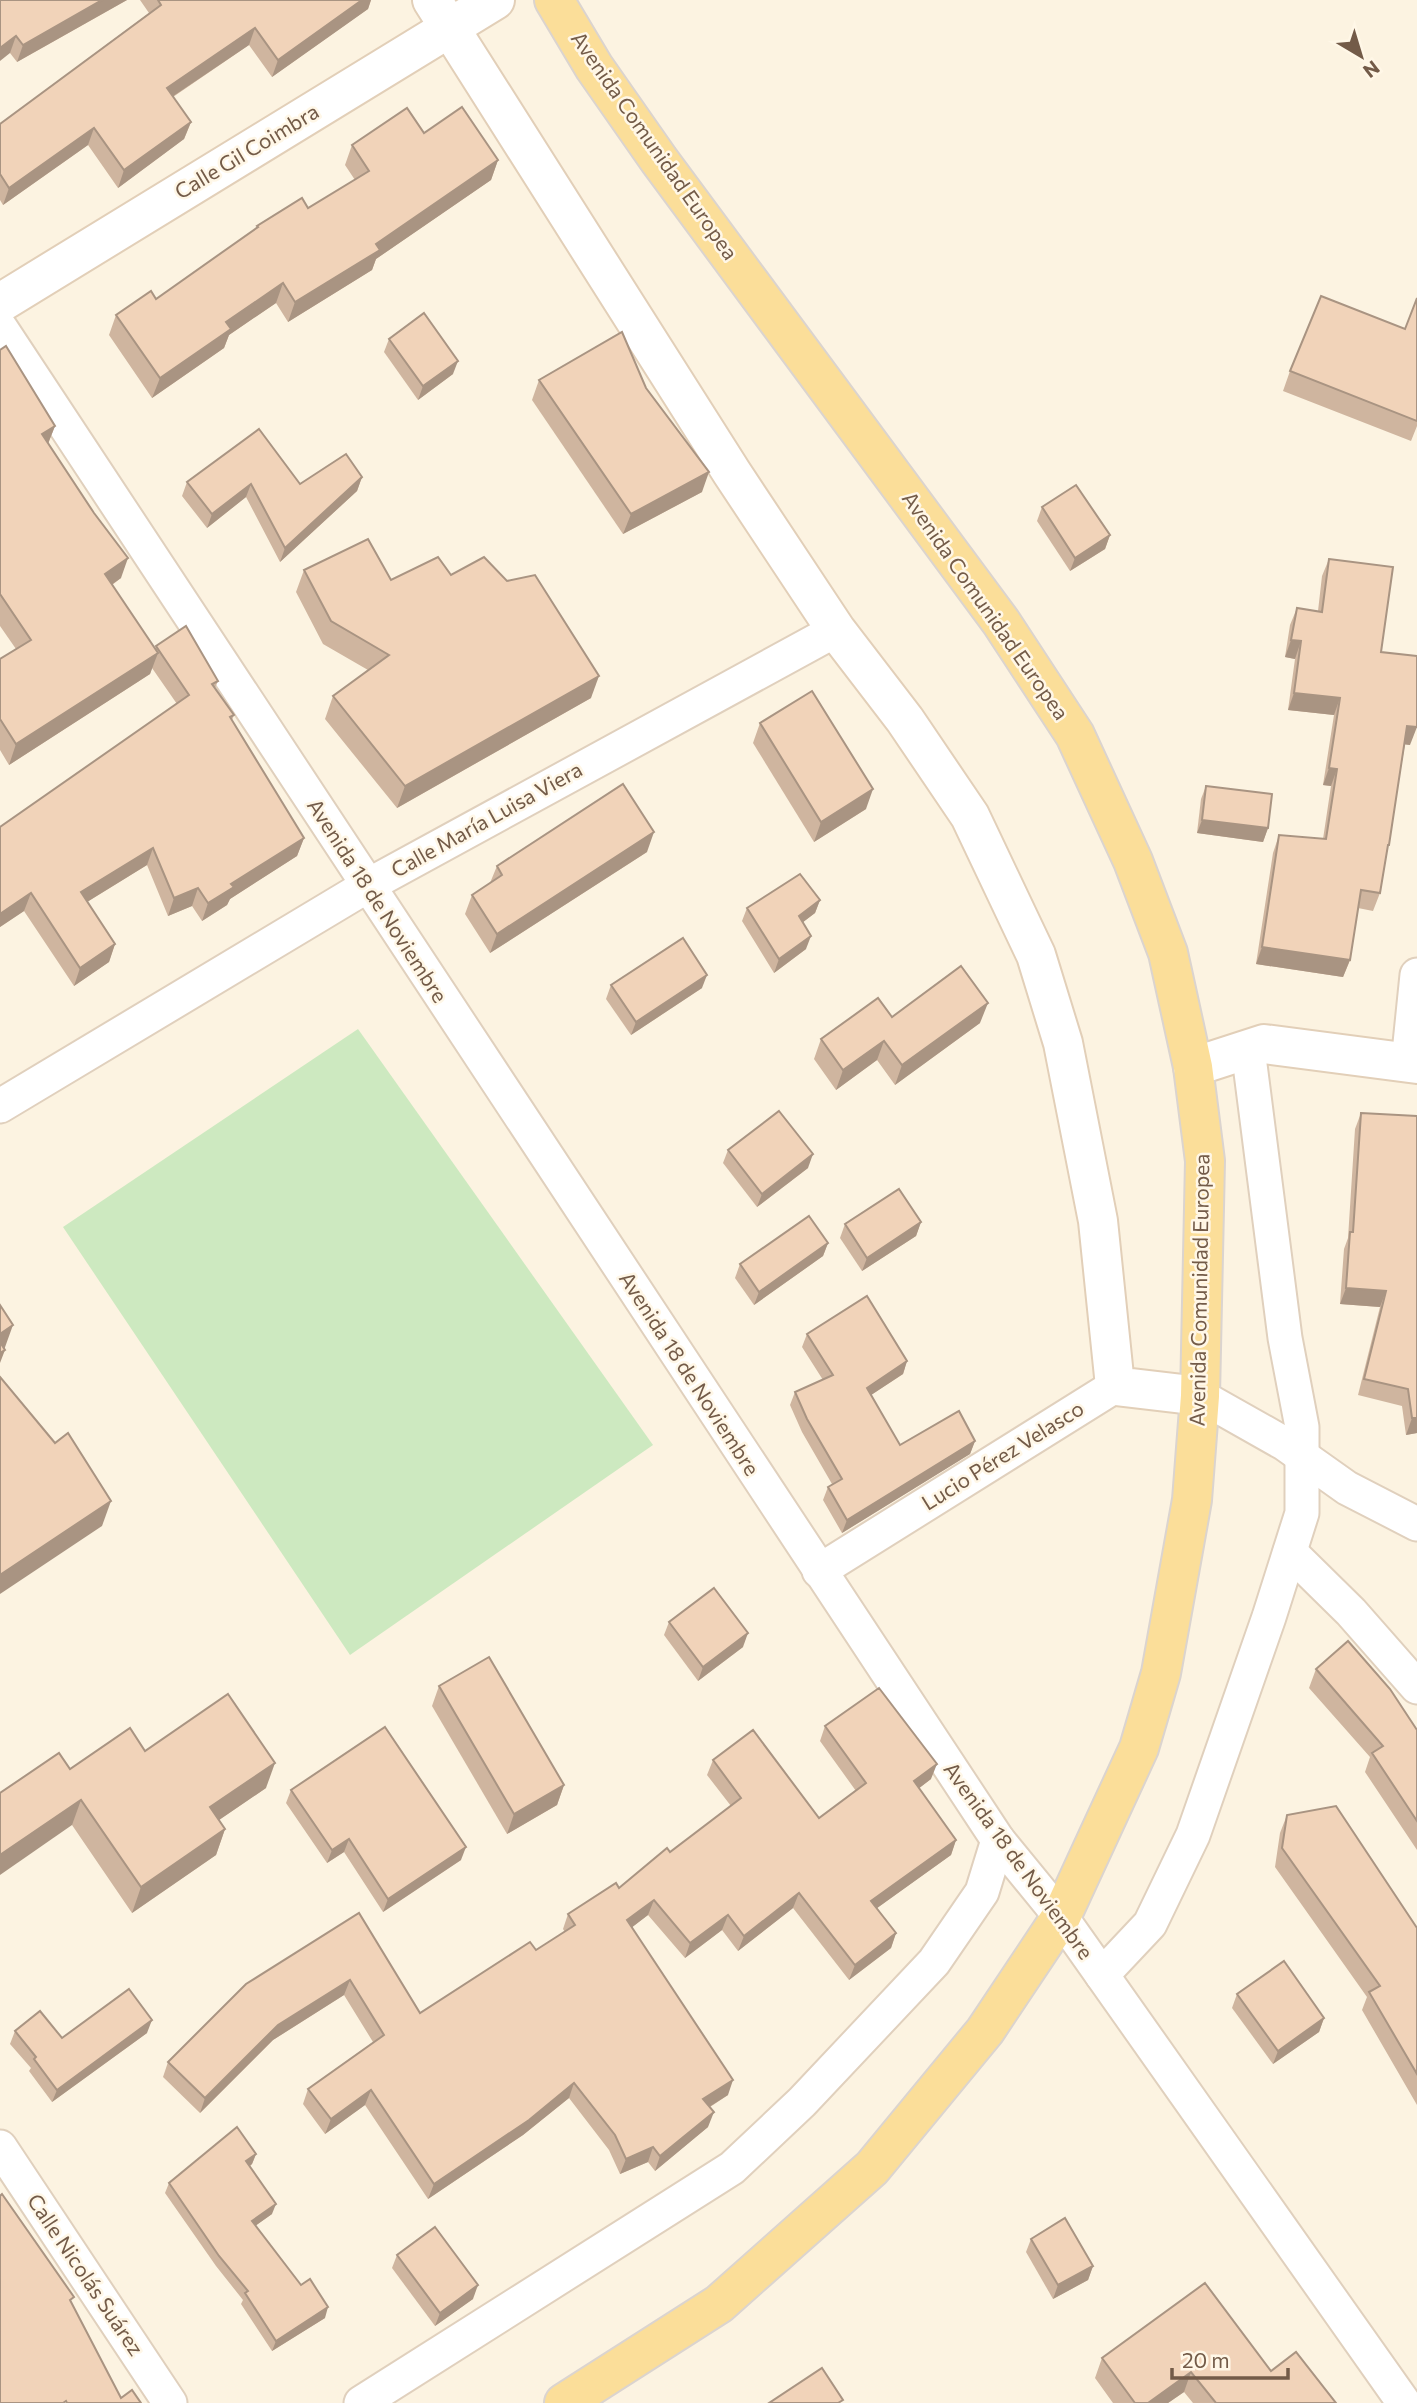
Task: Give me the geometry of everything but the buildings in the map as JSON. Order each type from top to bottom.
[{"type":"main road","name":"Calle Gil Coimbra","points":[[0,303],[441,14],[495,0]]},
{"type":"main road","name":"Avenida Comunidad Europea","points":[[554,0],[594,66],[659,160],[1001,622],[1075,735],[1133,861],[1168,953],[1194,1067],[1205,1161],[1200,1396],[1192,1500],[1161,1673],[1139,1748],[1061,1917],[985,2031],[872,2168],[719,2304],[564,2403]]},
{"type":"main road","points":[[441,14],[732,473],[836,629],[905,720],[970,816],[1036,955],[1063,1043],[1098,1221],[1115,1386],[1200,1396]]},
{"type":"main road","points":[[1194,1067],[1264,1044],[1412,1063]]},
{"type":"street","name":"Avenida 18 de Noviembre","points":[[0,327],[998,1840],[1061,1917],[1404,2403]]},
{"type":"street","name":"Calle María Luisa Viera","points":[[0,1106],[367,886],[836,629]]},
{"type":"street","points":[[1412,1063],[1417,975]]},
{"type":"street","points":[[1102,1975],[1150,1924],[1193,1835],[1302,1513],[1302,1427],[1285,1338],[1248,1049]]},
{"type":"street","name":"Lucio Pérez Velasco","points":[[819,1572],[1115,1386]]},
{"type":"street","points":[[1200,1396],[1285,1444],[1347,1488],[1417,1524]]},
{"type":"street","points":[[1290,1552],[1352,1612],[1417,1687]]},
{"type":"street","points":[[361,2403],[732,2168],[802,2102],[933,1962],[982,1892],[998,1840]]},
{"type":"street","name":"Calle Nicolás Suárez","points":[[0,2147],[170,2403]]},
{"type":"green space","points":[[358,1029],[653,1445],[350,1655],[63,1227]]}]
